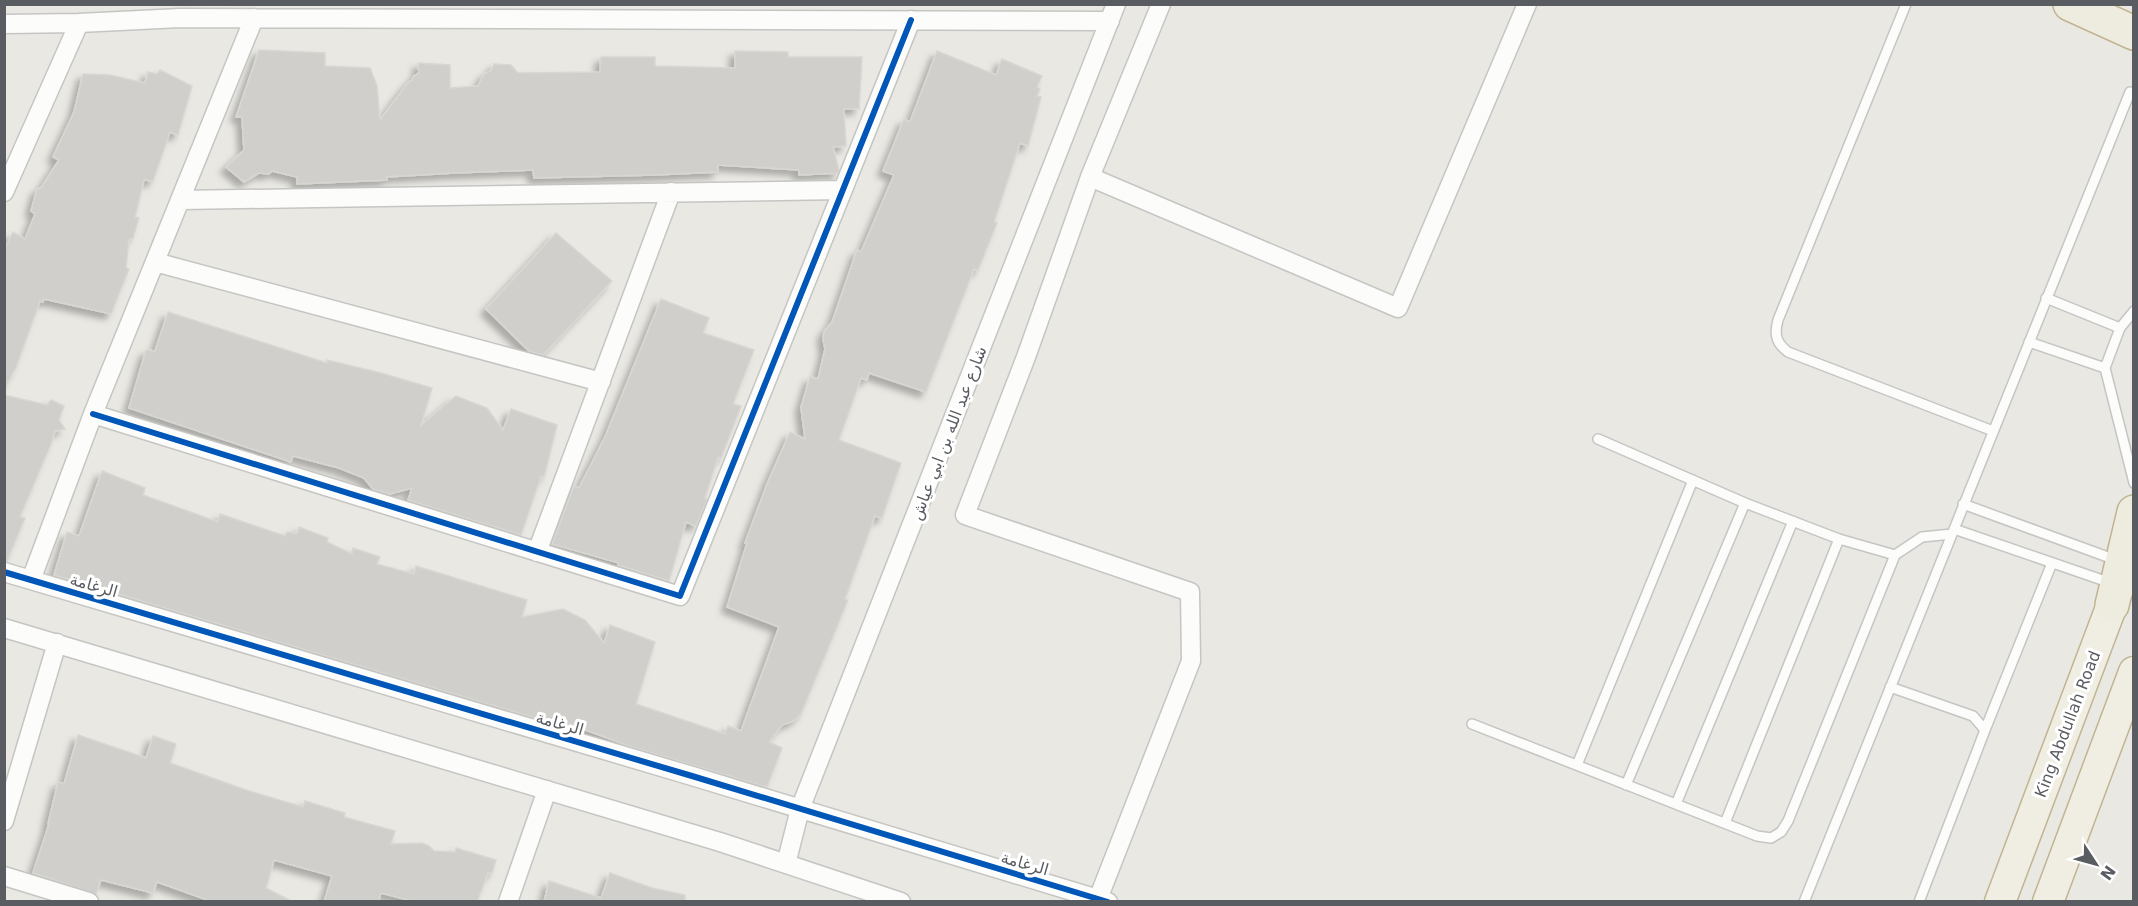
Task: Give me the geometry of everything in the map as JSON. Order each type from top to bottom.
[{"type":"highway","points":[[2070,4],[2133,33]]},
{"type":"highway","points":[[2121,575],[2133,512]]},
{"type":"highway","name":"King Abdullah Road","points":[[2000,902],[2121,575]]},
{"type":"highway","points":[[2048,902],[2133,672]]},
{"type":"street","points":[[1103,900],[1191,662],[1190,592],[965,515],[1026,357],[1090,177],[1161,4]]},
{"type":"street","points":[[1090,177],[1398,308],[1527,4]]},
{"type":"street","points":[[4,24],[254,18],[410,11],[911,20],[1113,13]]},
{"type":"street","name":"شارع عبد الله بن ابي عياش","points":[[786,864],[800,809],[1113,13]]},
{"type":"street","points":[[31,580],[93,414],[254,18]]},
{"type":"street","points":[[93,414],[680,596],[911,20]]},
{"type":"street","points":[[4,192],[79,22]]},
{"type":"street","points":[[180,200],[843,190]]},
{"type":"street","points":[[537,552],[671,192]]},
{"type":"street","points":[[155,262],[601,382]]},
{"type":"street","name":"الرغامة","points":[[4,572],[1103,900]]},
{"type":"street","points":[[4,627],[547,790],[901,902]]},
{"type":"street","points":[[4,821],[57,643]]},
{"type":"street","points":[[508,902],[547,790]]},
{"type":"street","points":[[4,876],[89,902]]},
{"type":"lane","points":[[1906,4],[1778,320],[1776,337],[1779,346],[1788,352],[1993,431]]},
{"type":"lane","points":[[1804,902],[2130,92]]},
{"type":"lane","points":[[2046,298],[2120,328]]},
{"type":"lane","points":[[2133,311],[2120,328],[2105,368],[2133,483]]},
{"type":"lane","points":[[2029,342],[2105,368]]},
{"type":"lane","points":[[1599,439],[1745,503],[1839,540],[1895,555]]},
{"type":"lane","points":[[1576,765],[1692,480]]},
{"type":"lane","points":[[1626,784],[1745,503]]},
{"type":"lane","points":[[1963,504],[2121,575]]},
{"type":"lane","points":[[1676,804],[1793,521]]},
{"type":"lane","points":[[1472,724],[1757,836],[1771,838],[1781,832],[1788,821],[1895,555],[1922,537],[1953,532],[2052,563],[2121,575]]},
{"type":"lane","points":[[1725,823],[1839,540]]},
{"type":"lane","points":[[1919,902],[2052,563]]},
{"type":"lane","points":[[1890,687],[1972,716],[1985,730]]},
{"type":"building","points":[[259,50],[325,53],[325,66],[370,68],[377,86],[380,120],[407,84],[419,73],[418,63],[450,65],[450,88],[478,86],[484,74],[491,71],[494,64],[511,65],[518,73],[600,72],[601,57],[655,57],[655,66],[735,68],[735,51],[788,52],[788,57],[862,57],[859,109],[844,109],[846,146],[833,147],[838,173],[799,175],[799,170],[718,165],[718,172],[654,175],[534,178],[533,170],[297,184],[297,177],[272,171],[269,174],[259,173],[244,182],[226,167],[244,150],[242,117],[236,117]]},
{"type":"building","points":[[937,51],[996,75],[1002,59],[1042,76],[1037,87],[1040,89],[1037,96],[1041,97],[1028,146],[1020,143],[994,222],[997,223],[978,270],[974,269],[926,392],[869,373],[867,380],[861,378],[839,440],[901,463],[882,518],[875,516],[845,599],[848,600],[801,714],[793,721],[782,725],[769,742],[782,748],[767,787],[632,747],[561,721],[559,725],[54,575],[67,532],[79,536],[102,471],[145,488],[143,495],[218,522],[220,514],[285,536],[287,532],[297,534],[299,527],[328,538],[327,542],[352,554],[353,548],[380,557],[377,564],[414,574],[416,566],[527,600],[522,617],[563,609],[585,620],[604,643],[610,625],[655,642],[636,704],[725,734],[728,726],[741,731],[779,627],[727,607],[747,543],[745,543],[790,432],[805,439],[801,407],[810,377],[818,379],[825,349],[824,332],[832,322],[857,250],[861,252],[894,175],[883,171],[904,119],[910,122]]},
{"type":"building","points":[[160,70],[192,86],[178,135],[170,132],[153,181],[144,180],[135,217],[139,218],[133,238],[129,239],[126,268],[129,269],[111,314],[44,299],[43,302],[40,301],[17,365],[4,390],[4,251],[13,232],[25,239],[35,214],[31,211],[37,189],[41,188],[59,160],[53,157],[74,112],[83,74],[110,75],[145,83],[148,72],[157,74]]},
{"type":"building","points":[[556,233],[612,281],[543,355],[529,351],[486,309]]},
{"type":"building","points":[[661,299],[709,318],[703,333],[754,350],[733,404],[741,406],[721,458],[718,457],[705,498],[707,500],[696,526],[686,522],[669,581],[618,565],[619,563],[552,544],[574,486],[579,488],[605,437]]},
{"type":"building","points":[[168,312],[327,363],[327,360],[432,388],[421,425],[456,396],[487,408],[503,430],[511,409],[557,425],[544,477],[541,476],[521,535],[408,500],[412,488],[390,494],[373,489],[364,478],[339,468],[293,456],[291,462],[129,408],[146,350],[155,351]]},
{"type":"building","points":[[4,395],[47,405],[51,400],[64,406],[59,420],[65,429],[55,431],[20,517],[25,518],[7,561],[4,561]]},
{"type":"building","points":[[78,735],[146,758],[153,736],[176,744],[170,763],[249,791],[303,807],[305,801],[345,813],[344,817],[395,831],[391,844],[422,843],[434,851],[455,852],[456,848],[496,860],[492,873],[488,873],[477,902],[416,902],[381,893],[378,902],[324,902],[332,876],[274,860],[266,888],[293,902],[213,902],[157,882],[153,893],[101,880],[96,894],[33,873],[49,824],[58,782],[64,784]]},
{"type":"building","points":[[610,873],[652,888],[685,895],[685,902],[544,902],[549,881],[601,898]]},
{"type":"cycle path","points":[[93,414],[680,596],[911,20]]},
{"type":"cycle path","points":[[4,572],[1108,902]]}]
